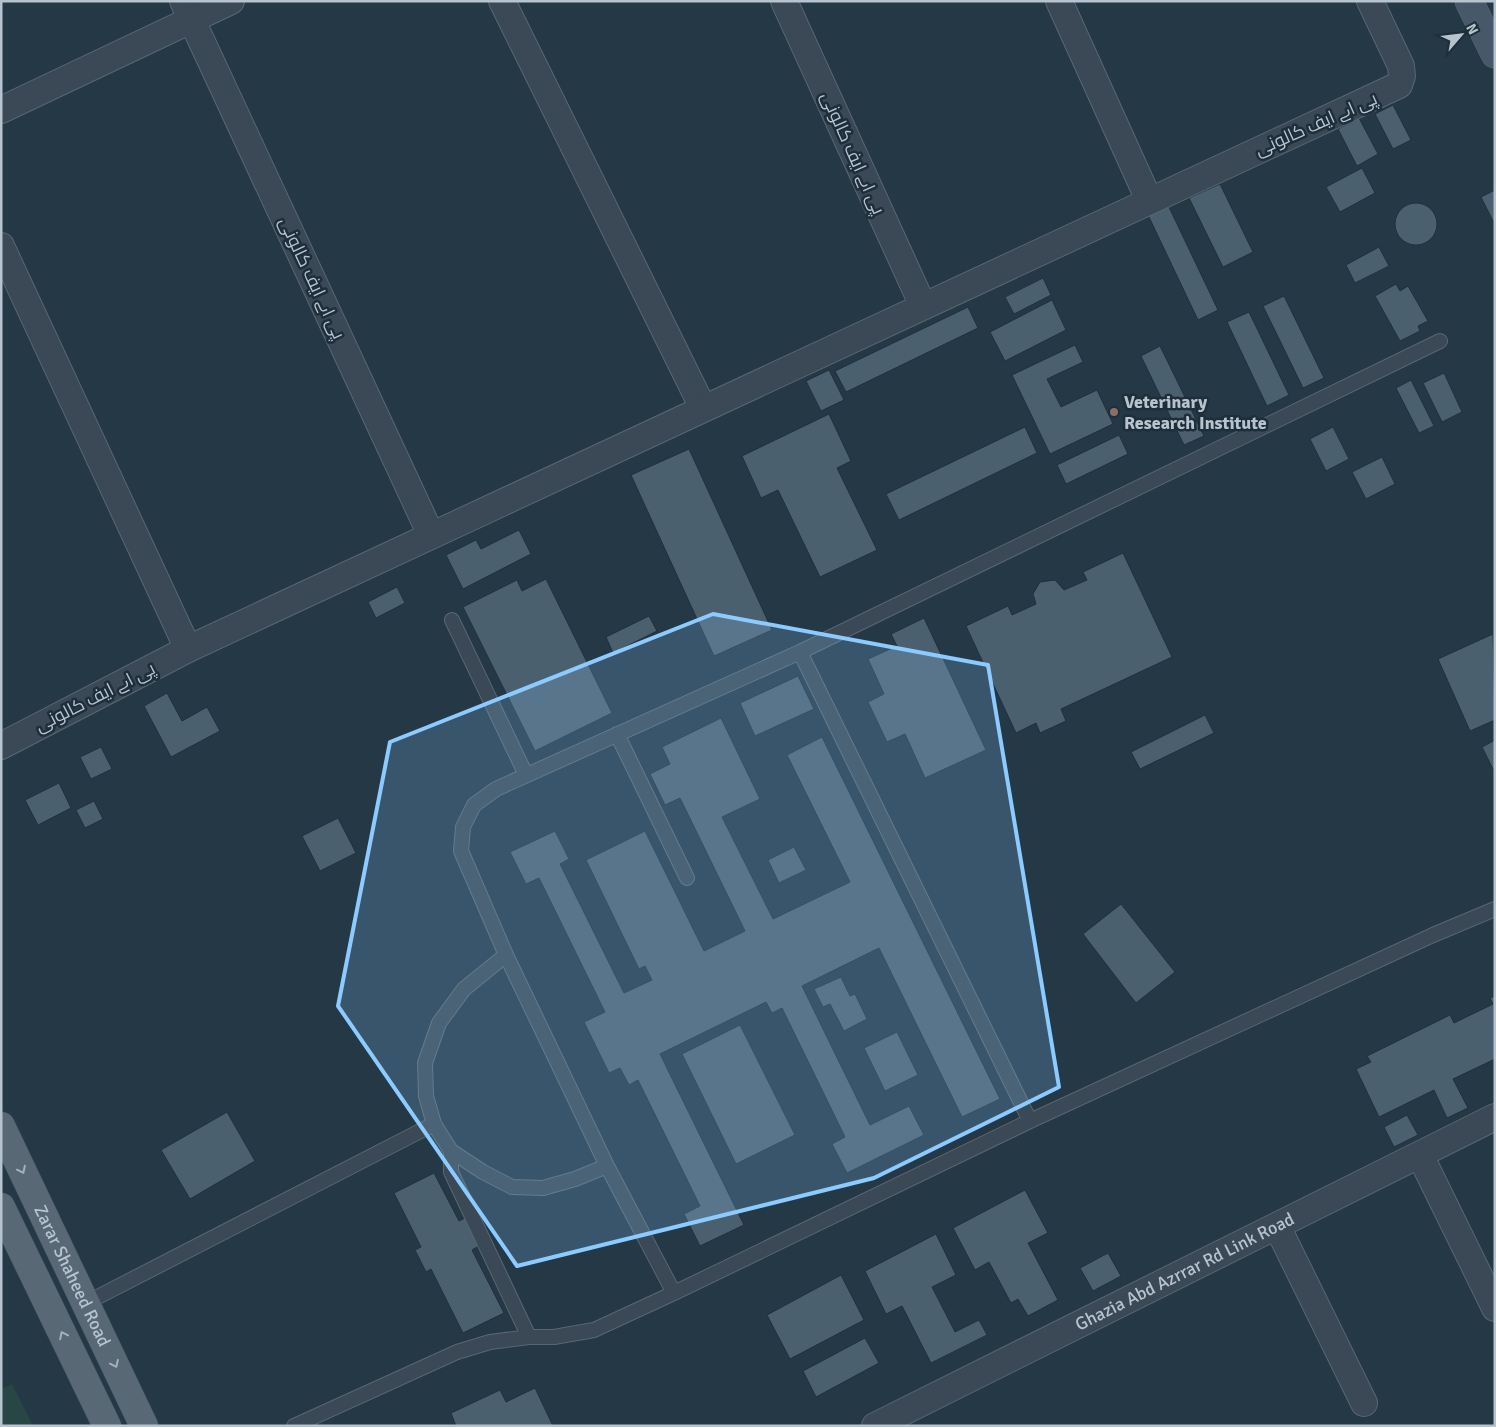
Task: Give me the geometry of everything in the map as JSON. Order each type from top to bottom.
[{"type":"main road","name":"Zarar Shaheed Road","points":[[1,1126],[144,1426]]},
{"type":"main road","name":"Zarar Shaheed Road","points":[[1,1207],[107,1426]]},
{"type":"street","points":[[1,110],[187,11],[232,1]]},
{"type":"street","points":[[502,1],[703,408]]},
{"type":"street","name":"پی اے ایف کالونی","points":[[784,1],[923,306]]},
{"type":"street","points":[[1059,1],[1149,200]]},
{"type":"street","name":"پی اے ایف کالونی","points":[[1,746],[188,649],[1399,85],[1402,76],[1400,66],[1370,1]]},
{"type":"street","points":[[1469,1],[1495,54]]},
{"type":"street","name":"پی اے ایف کالونی","points":[[187,11],[432,535]]},
{"type":"street","points":[[1,246],[188,649]]},
{"type":"street","name":"Ghazia Abd Azrrar Rd Link Road","points":[[875,1426],[1495,1117]]},
{"type":"street","points":[[1420,1155],[1495,1308]]},
{"type":"street","points":[[1277,1226],[1364,1403]]},
{"type":"lane","points":[[674,1293],[606,1166],[506,955],[461,851],[462,827],[474,806],[496,789],[800,652],[1440,341]]},
{"type":"lane","points":[[452,620],[526,775]]},
{"type":"lane","points":[[800,652],[1030,1121]]},
{"type":"lane","points":[[617,734],[687,878]]},
{"type":"lane","points":[[294,1426],[457,1352],[490,1342],[529,1337],[554,1337],[594,1330],[1030,1121],[1433,934],[1495,909]]},
{"type":"lane","points":[[506,955],[464,989],[439,1023],[426,1063],[426,1096],[434,1124],[451,1151],[482,1172],[512,1187],[543,1188],[575,1179],[606,1166]]},
{"type":"lane","points":[[86,1303],[434,1124]]},
{"type":"lane","points":[[451,1151],[451,1172],[529,1337]]},
{"type":"highlighted area","points":[[713,614],[988,665],[1059,1087],[874,1178],[517,1266],[338,1006],[390,742]]},
{"type":"green space","points":[[12,1384],[33,1426],[1,1426],[1,1389]]},
{"type":"building","points":[[1393,105],[1411,140],[1393,149],[1375,114]]},
{"type":"building","points":[[1359,118],[1378,154],[1357,166],[1338,129]]},
{"type":"building","points":[[1362,168],[1375,193],[1340,212],[1326,187]]},
{"type":"building","points":[[1220,184],[1253,252],[1223,267],[1189,198]]},
{"type":"building","points":[[1495,190],[1495,225],[1481,197]]},
{"type":"building","points":[[1420,203],[1428,206],[1434,212],[1437,224],[1434,236],[1428,242],[1412,245],[1404,242],[1398,236],[1395,220],[1398,212],[1404,206]]},
{"type":"building","points":[[1168,205],[1218,310],[1198,320],[1148,215]]},
{"type":"building","points":[[1379,247],[1389,266],[1355,283],[1346,265]]},
{"type":"building","points":[[1043,278],[1051,295],[1014,314],[1005,297]]},
{"type":"building","points":[[1396,284],[1400,291],[1408,286],[1428,321],[1418,326],[1420,331],[1400,341],[1375,296]]},
{"type":"building","points":[[1284,296],[1324,378],[1303,388],[1263,306]]},
{"type":"building","points":[[1052,300],[1066,330],[1005,361],[990,332]]},
{"type":"building","points":[[968,307],[978,328],[846,392],[835,371]]},
{"type":"building","points":[[1249,312],[1289,395],[1267,406],[1227,322]]},
{"type":"building","points":[[1075,345],[1083,362],[1047,379],[1061,407],[1097,390],[1113,424],[1050,454],[1012,375]]},
{"type":"building","points":[[1160,346],[1204,436],[1184,445],[1141,356]]},
{"type":"building","points":[[829,370],[844,400],[821,411],[806,381]]},
{"type":"building","points":[[1444,373],[1462,412],[1442,422],[1423,383]]},
{"type":"building","points":[[1411,380],[1434,426],[1419,433],[1396,388]]},
{"type":"building","points":[[829,414],[851,461],[837,468],[877,550],[820,577],[778,490],[761,498],[742,456]]},
{"type":"building","points":[[1025,427],[1037,453],[899,520],[886,494]]},
{"type":"building","points":[[1333,427],[1349,459],[1326,471],[1310,439]]},
{"type":"building","points":[[1119,435],[1128,454],[1066,484],[1057,465]]},
{"type":"building","points":[[689,449],[772,630],[714,656],[631,475]]},
{"type":"building","points":[[1382,457],[1395,484],[1366,499],[1352,472]]},
{"type":"building","points":[[519,530],[531,554],[463,589],[446,555],[476,540],[481,549]]},
{"type":"building","points":[[1123,553],[1172,657],[1061,709],[1066,721],[1040,733],[1036,723],[1016,733],[966,626],[1008,606],[1012,615],[1036,604],[1033,594],[1040,582],[1055,580],[1064,590],[1087,580],[1083,572]]},
{"type":"building","points":[[546,579],[612,713],[535,751],[463,607],[517,580],[522,591]]},
{"type":"building","points":[[397,587],[405,603],[376,618],[368,602]]},
{"type":"building","points":[[649,616],[657,631],[613,653],[606,637]]},
{"type":"building","points":[[924,618],[986,750],[925,778],[905,734],[887,742],[868,702],[884,694],[868,659],[897,646],[891,634]]},
{"type":"building","points":[[1493,634],[1495,720],[1470,731],[1438,659]]},
{"type":"building","points":[[798,676],[814,709],[755,736],[740,703]]},
{"type":"building","points":[[167,693],[182,721],[207,707],[220,731],[171,757],[144,706]]},
{"type":"building","points":[[1205,715],[1214,733],[1140,769],[1131,752]]},
{"type":"building","points":[[721,718],[760,799],[722,817],[773,919],[850,882],[787,755],[822,737],[1000,1099],[962,1117],[879,948],[802,986],[870,1125],[909,1106],[924,1135],[847,1173],[832,1144],[845,1137],[782,1008],[772,1013],[766,1002],[660,1054],[744,1225],[700,1246],[684,1214],[700,1206],[638,1080],[629,1085],[620,1068],[609,1073],[584,1022],[605,1012],[539,878],[526,884],[510,852],[555,831],[569,859],[560,864],[624,993],[652,980],[645,966],[639,969],[586,860],[645,831],[704,951],[745,931],[680,798],[665,805],[650,774],[670,764],[662,747]]},
{"type":"building","points":[[1495,740],[1495,773],[1482,747]]},
{"type":"building","points":[[101,747],[112,769],[91,779],[80,757]]},
{"type":"building","points":[[59,783],[71,808],[38,825],[25,800]]},
{"type":"building","points":[[94,801],[103,819],[85,828],[76,810]]},
{"type":"building","points":[[338,818],[356,853],[320,871],[302,836]]},
{"type":"building","points":[[794,847],[806,870],[779,883],[768,860]]},
{"type":"building","points":[[1121,904],[1175,972],[1136,1003],[1083,934]]},
{"type":"building","points":[[841,977],[850,996],[855,994],[867,1019],[844,1031],[830,1004],[823,1007],[814,989]]},
{"type":"building","points":[[1495,996],[1495,1059],[1453,1079],[1468,1108],[1447,1118],[1434,1090],[1379,1117],[1356,1069],[1371,1062],[1367,1056],[1450,1015],[1454,1023],[1493,1004],[1490,998]]},
{"type":"building","points":[[740,1025],[795,1135],[736,1164],[682,1054]]},
{"type":"building","points":[[897,1032],[918,1075],[885,1091],[864,1048]]},
{"type":"building","points":[[227,1112],[255,1161],[190,1199],[161,1150]]},
{"type":"building","points":[[1407,1115],[1418,1135],[1394,1147],[1384,1127]]},
{"type":"building","points":[[434,1173],[459,1221],[465,1218],[479,1246],[472,1250],[504,1313],[463,1333],[431,1269],[426,1272],[415,1250],[421,1247],[394,1193]]},
{"type":"building","points":[[1025,1190],[1048,1233],[1028,1243],[1058,1300],[1028,1316],[1018,1299],[1011,1303],[989,1262],[975,1270],[953,1228]]},
{"type":"building","points":[[936,1234],[956,1275],[932,1287],[955,1332],[979,1320],[987,1335],[931,1363],[902,1306],[886,1314],[865,1271]]},
{"type":"building","points":[[1108,1253],[1121,1276],[1093,1291],[1080,1268]]},
{"type":"building","points":[[841,1275],[864,1320],[790,1359],[767,1315]]},
{"type":"building","points":[[865,1338],[879,1363],[816,1397],[803,1371]]},
{"type":"building","points":[[535,1388],[553,1426],[456,1426],[451,1413],[500,1390],[506,1402]]},
{"type":"place","name":"Veterinary Research Institute","points":[[1114,412]]}]
